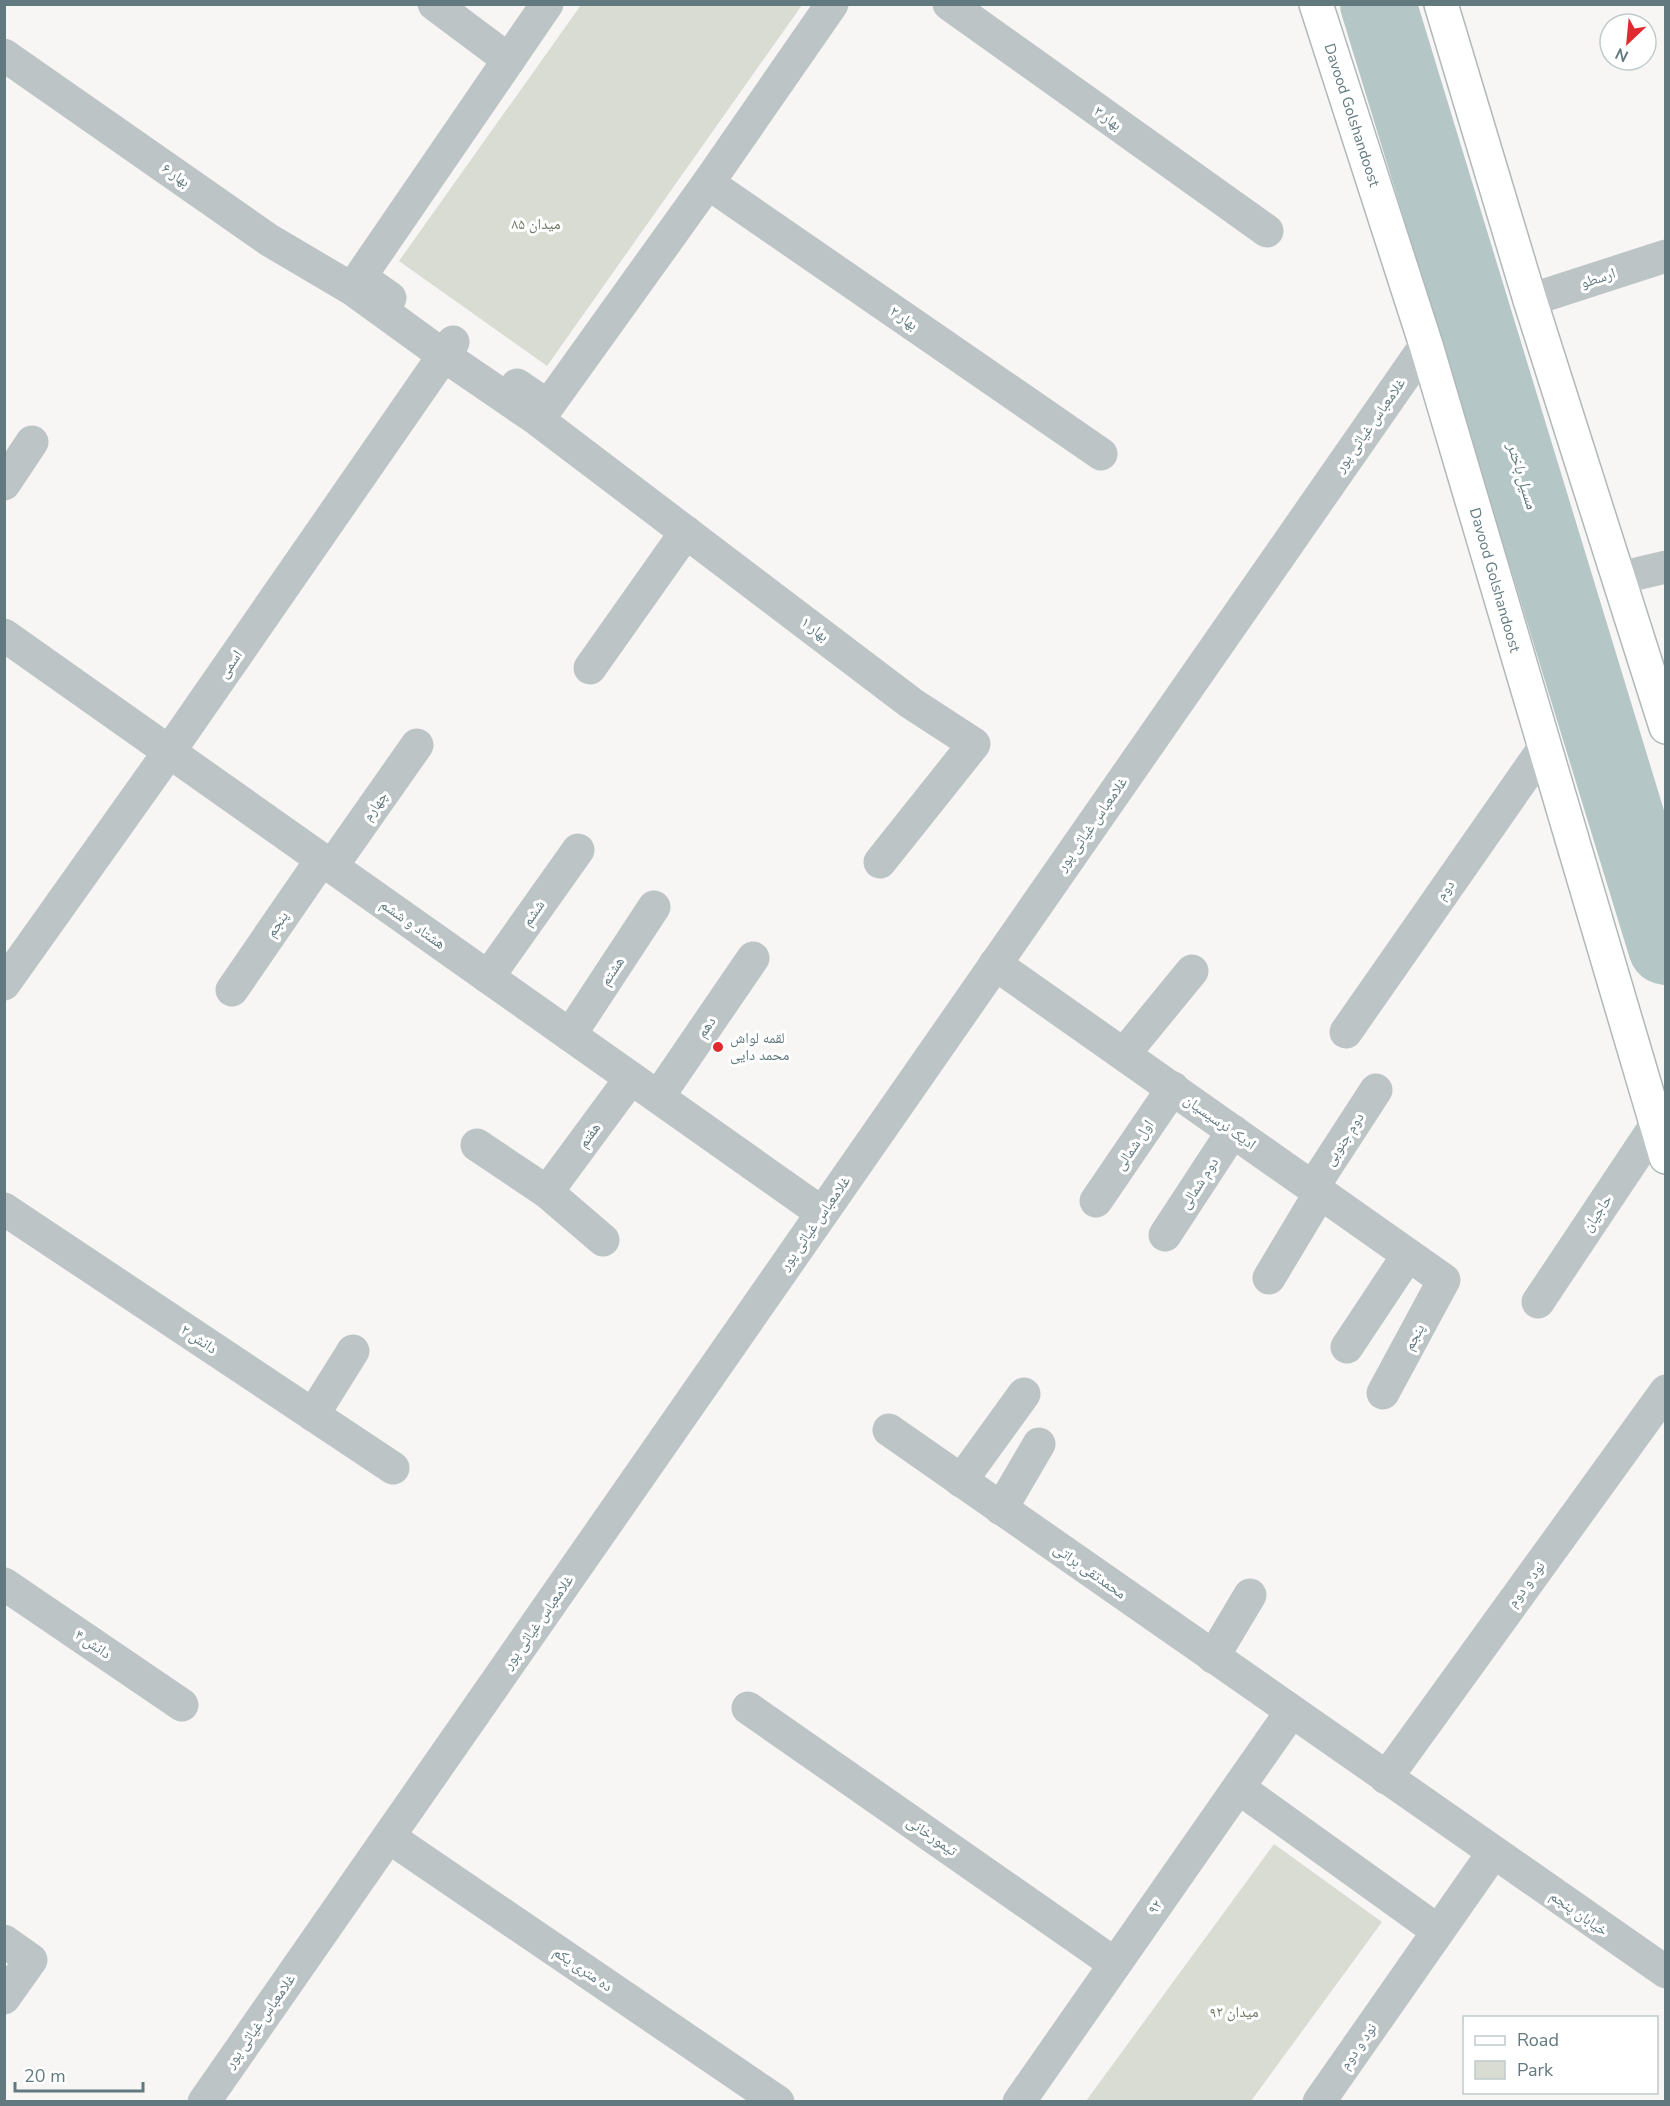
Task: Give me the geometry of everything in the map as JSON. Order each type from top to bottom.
[{"type":"main road","name":"Davood Golshandoost","points":[[1316,4],[1426,345],[1665,1157]]},
{"type":"main road","points":[[1445,6],[1530,300],[1665,727]]},
{"type":"street","points":[[434,4],[509,60]]},
{"type":"street","points":[[547,4],[360,277],[448,349],[548,406],[708,183],[832,4]]},
{"type":"street","name":"بهار ۳","points":[[949,4],[1267,231]]},
{"type":"street","name":"بهار ۶","points":[[4,55],[269,240],[448,349]]},
{"type":"street","name":"بهار ۲","points":[[708,183],[1101,454]]},
{"type":"street","name":"ارسطو","points":[[1530,300],[1665,256]]},
{"type":"street","name":"غلامعباس غیاثی پور","points":[[204,2102],[1426,345]]},
{"type":"street","name":"بهار ۱","points":[[448,349],[911,703],[974,744],[880,862]]},
{"type":"street","name":"اسمی","points":[[4,984],[169,752],[448,349]]},
{"type":"street","points":[[4,484],[32,442]]},
{"type":"street","points":[[590,668],[686,532]]},
{"type":"street","points":[[1619,578],[1665,567]]},
{"type":"street","name":"هشتاد و ششم","points":[[5,637],[822,1213]]},
{"type":"street","name":"چهارم","points":[[327,862],[417,745]]},
{"type":"street","name":"دوم","points":[[1346,1032],[1544,748]]},
{"type":"street","name":"ششم","points":[[488,976],[578,850]]},
{"type":"street","name":"پنجم","points":[[232,990],[327,862]]},
{"type":"street","name":"هشتم","points":[[570,1035],[654,907]]},
{"type":"street","name":"دهم","points":[[658,1096],[753,957]]},
{"type":"street","name":"ادیک نرسیسیان","points":[[996,964],[1444,1280]]},
{"type":"street","points":[[1124,1054],[1192,970]]},
{"type":"street","name":"هفتم","points":[[546,1192],[631,1078]]},
{"type":"street","name":"اول شمالی","points":[[1096,1201],[1173,1088]]},
{"type":"street","name":"دوم جنوبی","points":[[1269,1278],[1316,1190],[1376,1090]]},
{"type":"street","name":"حاجیان","points":[[1538,1302],[1656,1125]]},
{"type":"street","name":"دوم شمالی","points":[[1165,1235],[1233,1131]]},
{"type":"street","points":[[477,1145],[546,1192],[603,1240]]},
{"type":"street","name":"دانش ۲","points":[[4,1209],[393,1468]]},
{"type":"street","points":[[1347,1347],[1408,1255]]},
{"type":"street","name":"پنجم","points":[[1383,1393],[1444,1280]]},
{"type":"street","points":[[314,1415],[353,1352]]},
{"type":"street","name":"نود و دوم","points":[[1386,1778],[1665,1391]]},
{"type":"street","points":[[961,1481],[1024,1394]]},
{"type":"street","name":"محمدتقی براتی","points":[[889,1430],[1292,1712]]},
{"type":"street","points":[[1001,1509],[1039,1444]]},
{"type":"street","name":"دانش ۴","points":[[4,1584],[182,1705]]},
{"type":"street","points":[[1213,1657],[1250,1595]]},
{"type":"street","name":"تیمورخانی","points":[[748,1708],[1115,1964]]},
{"type":"street","points":[[1292,1712],[1493,1853]]},
{"type":"street","name":"۹۲","points":[[1019,2102],[1292,1712]]},
{"type":"street","points":[[1239,1788],[1438,1931]]},
{"type":"street","name":"ده متری یکم","points":[[388,1837],[778,2102]]},
{"type":"street","name":"نود و دوم","points":[[1325,2099],[1493,1853]]},
{"type":"street","name":"خیابان پنجم","points":[[1493,1853],[1665,1972]]},
{"type":"street","points":[[4,1941],[31,1960],[4,1998]]},
{"type":"green space","name":"میدان ۸۵","points":[[581,5],[802,5],[547,366],[399,261]]},
{"type":"green space","name":"میدان ۹۲","points":[[1274,1844],[1382,1922],[1251,2101],[1086,2101]]},
{"type":"waterway","name":"مسیل باختر","points":[[1378,4],[1666,947]]},
{"type":"place","name":"لقمه لواش محمد دايى","points":[[718,1047]]}]
